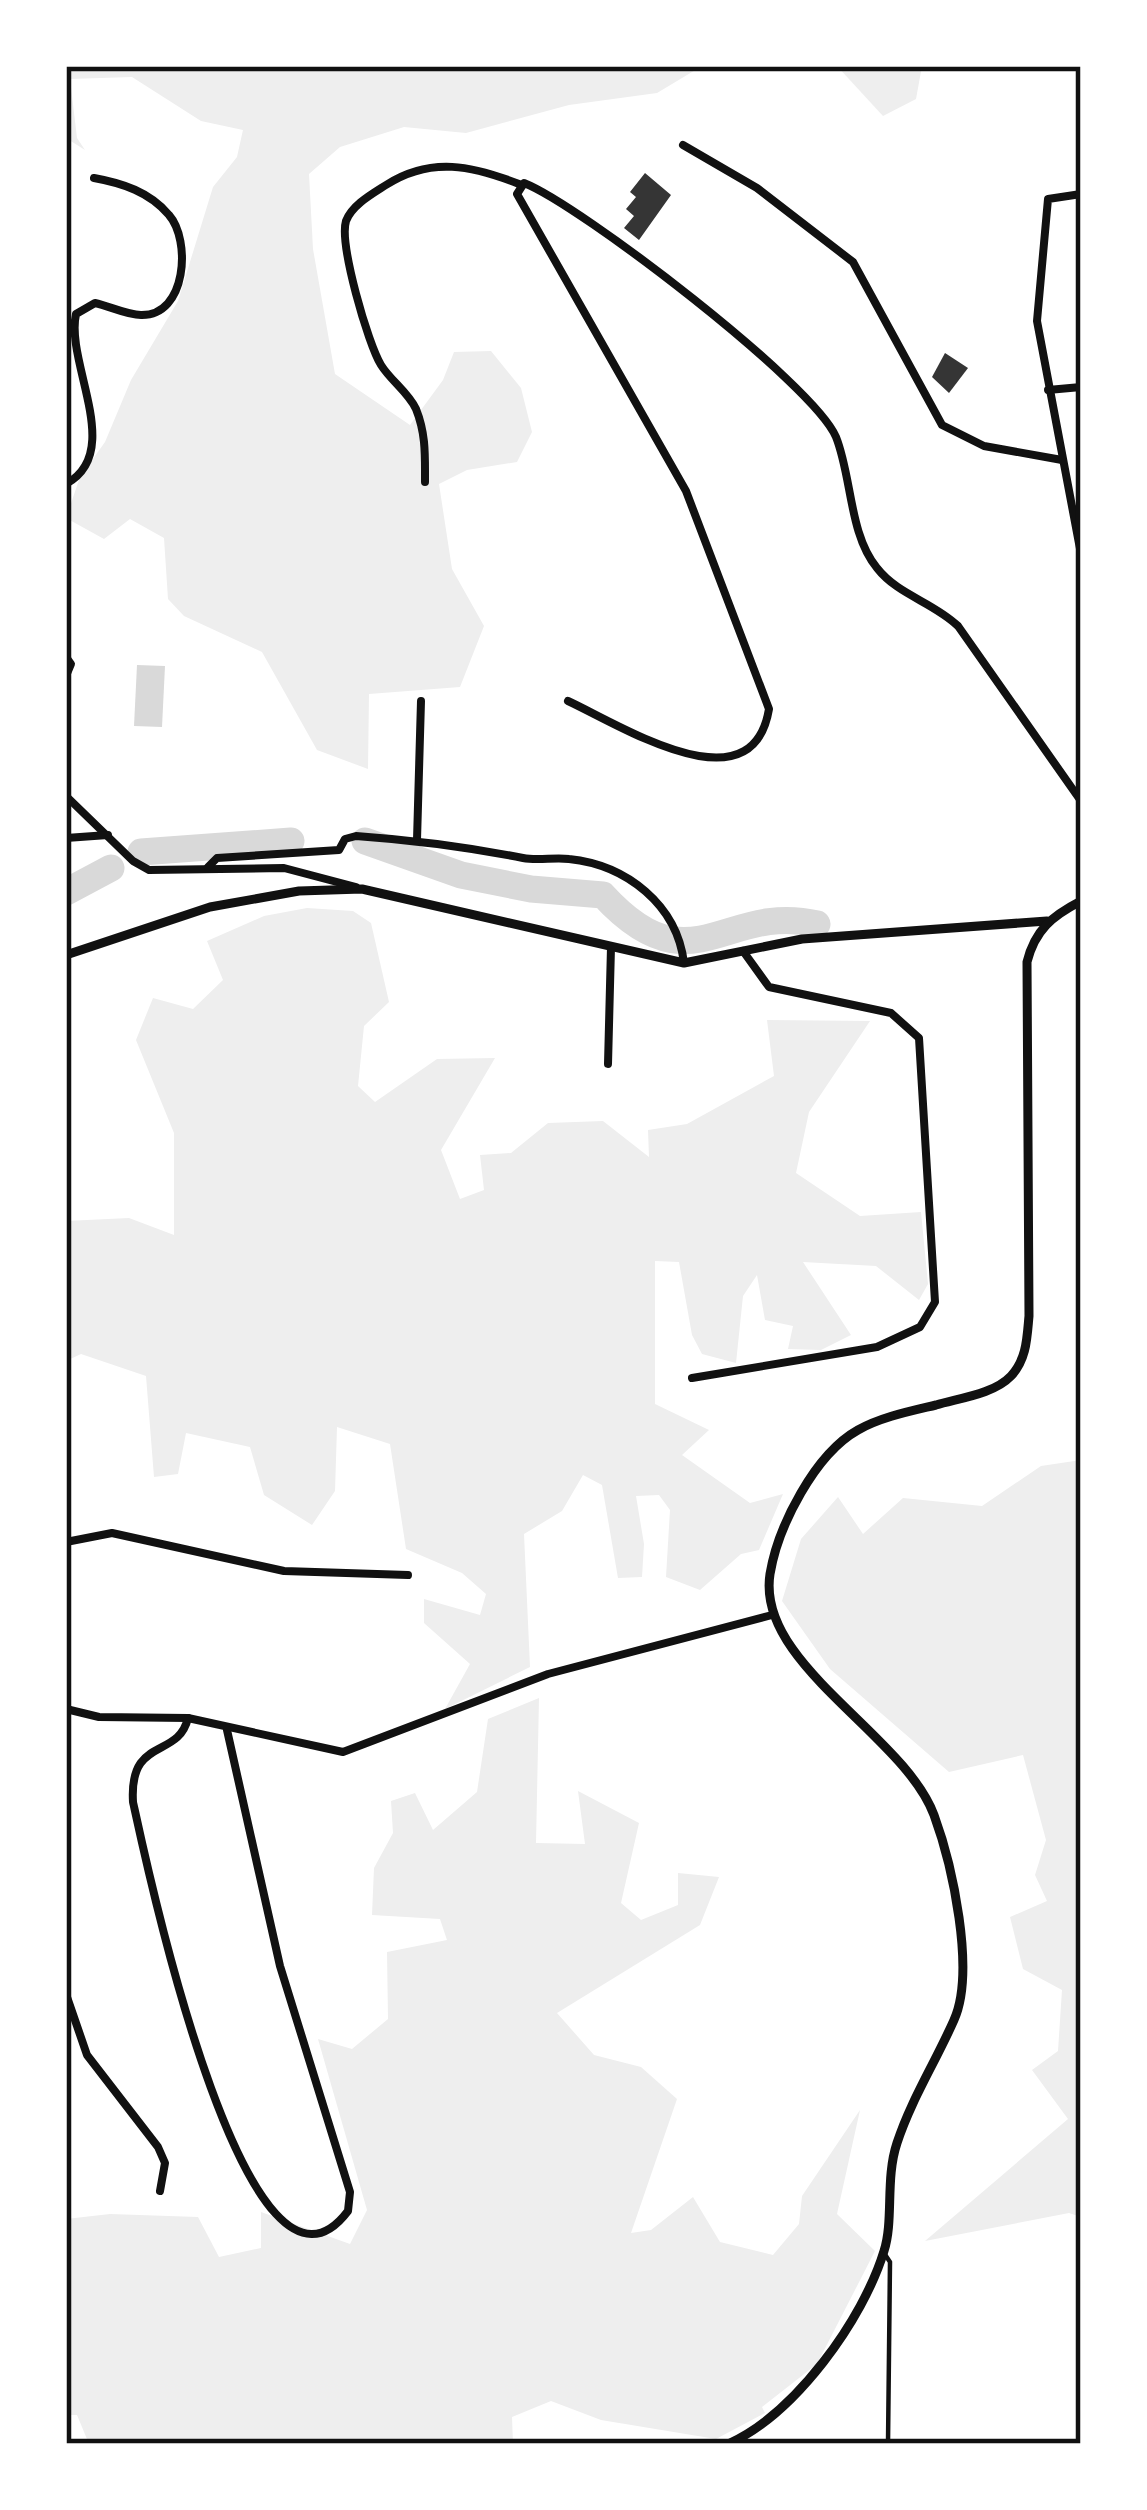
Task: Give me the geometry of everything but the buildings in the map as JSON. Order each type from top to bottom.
[{"type":"street","points":[[683,145],[774,200],[853,262],[942,425],[984,446],[1062,460]]},
{"type":"street","points":[[424,482],[426,439],[414,404],[380,364],[363,317],[344,232],[347,217],[380,188],[420,170],[466,165],[519,184],[574,213],[757,350],[818,409],[836,436],[872,563],[903,592],[940,609],[958,626],[1081,801]]},
{"type":"street","points":[[66,484],[83,469],[94,434],[69,334],[76,314],[85,306],[141,315],[169,302],[183,252],[172,218],[149,196],[94,178]]},
{"type":"street","points":[[519,184],[517,194],[686,491],[769,709],[765,731],[751,751],[731,759],[701,758],[568,701]]},
{"type":"street","points":[[1081,194],[1048,200],[1037,321],[1081,554]]},
{"type":"street","points":[[1048,390],[1081,387]]},
{"type":"street","points":[[66,657],[70,664],[66,676]]},
{"type":"street","points":[[417,840],[421,701]]},
{"type":"street","points":[[66,796],[133,861],[149,870],[284,868],[684,963],[802,939],[1047,921]]},
{"type":"street","points":[[66,838],[110,835]]},
{"type":"street","points":[[208,867],[217,858],[327,853],[356,836],[596,865],[642,887],[680,935],[684,963]]},
{"type":"street","points":[[66,955],[148,925],[259,895],[362,889]]},
{"type":"street","points":[[728,2444],[760,2426],[807,2383],[884,2253],[897,2142],[961,1998],[961,1941],[949,1868],[925,1796],[803,1661],[772,1615],[770,1574],[805,1491],[836,1446],[892,1417],[986,1391],[1009,1378],[1021,1362],[1029,1316],[1027,962],[1032,941],[1047,921],[1081,901]]},
{"type":"street","points":[[608,1064],[611,947]]},
{"type":"street","points":[[692,1378],[878,1347],[920,1327],[935,1302],[919,1038],[891,1013],[770,987],[742,950]]},
{"type":"street","points":[[66,1542],[112,1533],[284,1571],[408,1575]]},
{"type":"street","points":[[66,1709],[99,1717],[188,1718],[343,1752],[548,1674],[772,1615]]},
{"type":"street","points":[[188,1718],[182,1733],[140,1761],[132,1774],[140,1838],[182,2011],[222,2116],[274,2211],[302,2229],[334,2224],[348,2211],[350,2192],[280,1966],[227,1730]]},
{"type":"street","points":[[66,1994],[87,2055],[158,2147],[165,2163],[160,2191]]},
{"type":"lane","points":[[884,2253],[890,2262],[889,2444]]},
{"type":"shaded area","points":[[66,66],[702,66],[657,93],[569,105],[466,133],[404,127],[340,147],[309,174],[313,249],[335,374],[410,425],[443,380],[454,352],[491,351],[521,388],[532,432],[517,462],[467,470],[439,484],[452,569],[484,626],[460,687],[369,694],[368,769],[317,750],[262,652],[184,616],[168,599],[164,538],[130,519],[104,539],[66,518],[80,477],[105,442],[131,380],[178,301],[213,187],[237,157],[243,130],[201,121],[132,77],[70,79],[77,138],[85,150],[66,138]]},
{"type":"shaded area","points":[[837,66],[922,66],[916,99],[883,116]]},
{"type":"shaded area","points":[[137,665],[165,666],[162,727],[134,726]]},
{"type":"shaded area","points":[[307,908],[353,911],[371,923],[389,1002],[364,1026],[358,1086],[375,1102],[437,1059],[495,1058],[441,1150],[460,1199],[484,1190],[480,1155],[511,1153],[548,1123],[603,1121],[649,1157],[648,1130],[687,1124],[774,1076],[767,1020],[870,1021],[809,1112],[796,1173],[860,1216],[921,1212],[928,1284],[919,1300],[876,1266],[803,1262],[851,1335],[821,1350],[788,1349],[793,1326],[765,1320],[757,1275],[743,1296],[736,1363],[702,1354],[692,1335],[679,1262],[655,1261],[655,1404],[709,1430],[682,1455],[750,1503],[783,1494],[759,1550],[741,1554],[700,1590],[666,1577],[670,1510],[659,1495],[636,1496],[644,1544],[642,1577],[618,1578],[602,1485],[583,1475],[562,1511],[524,1534],[530,1667],[445,1709],[470,1664],[424,1623],[424,1599],[480,1615],[486,1594],[462,1573],[406,1549],[390,1444],[337,1427],[335,1491],[312,1525],[264,1495],[250,1447],[186,1433],[178,1474],[154,1477],[146,1376],[81,1354],[66,1361],[66,1221],[129,1218],[174,1235],[174,1133],[136,1040],[153,998],[193,1009],[223,980],[207,941],[264,916]]},
{"type":"shaded area","points":[[1081,1460],[1081,2217],[1069,2213],[925,2241],[1068,2119],[1032,2070],[1058,2051],[1062,1990],[1023,1969],[1010,1917],[1047,1901],[1035,1875],[1046,1840],[1023,1755],[949,1772],[830,1669],[782,1601],[801,1539],[838,1497],[863,1534],[903,1498],[982,1506],[1041,1466]]},
{"type":"shaded area","points":[[539,1698],[536,1843],[585,1844],[578,1791],[639,1823],[621,1903],[641,1920],[678,1905],[678,1873],[719,1877],[700,1925],[557,2013],[594,2055],[641,2067],[677,2099],[631,2233],[651,2230],[693,2197],[720,2242],[773,2255],[799,2224],[802,2196],[860,2110],[837,2214],[875,2251],[817,2364],[762,2407],[765,2413],[716,2439],[601,2420],[551,2401],[512,2417],[513,2444],[89,2444],[77,2415],[66,2415],[66,2219],[110,2214],[198,2217],[219,2257],[261,2248],[261,2212],[350,2244],[367,2210],[318,2039],[352,2049],[388,2019],[387,1952],[447,1940],[440,1919],[372,1915],[374,1868],[393,1833],[391,1801],[415,1793],[433,1830],[477,1792],[488,1719]]},
{"type":"waterway","points":[[141,852],[291,841]]},
{"type":"waterway","points":[[365,841],[461,875],[531,889],[603,895],[634,923],[661,937],[685,941],[785,920],[817,924]]},
{"type":"waterway","points":[[66,892],[111,868]]}]
